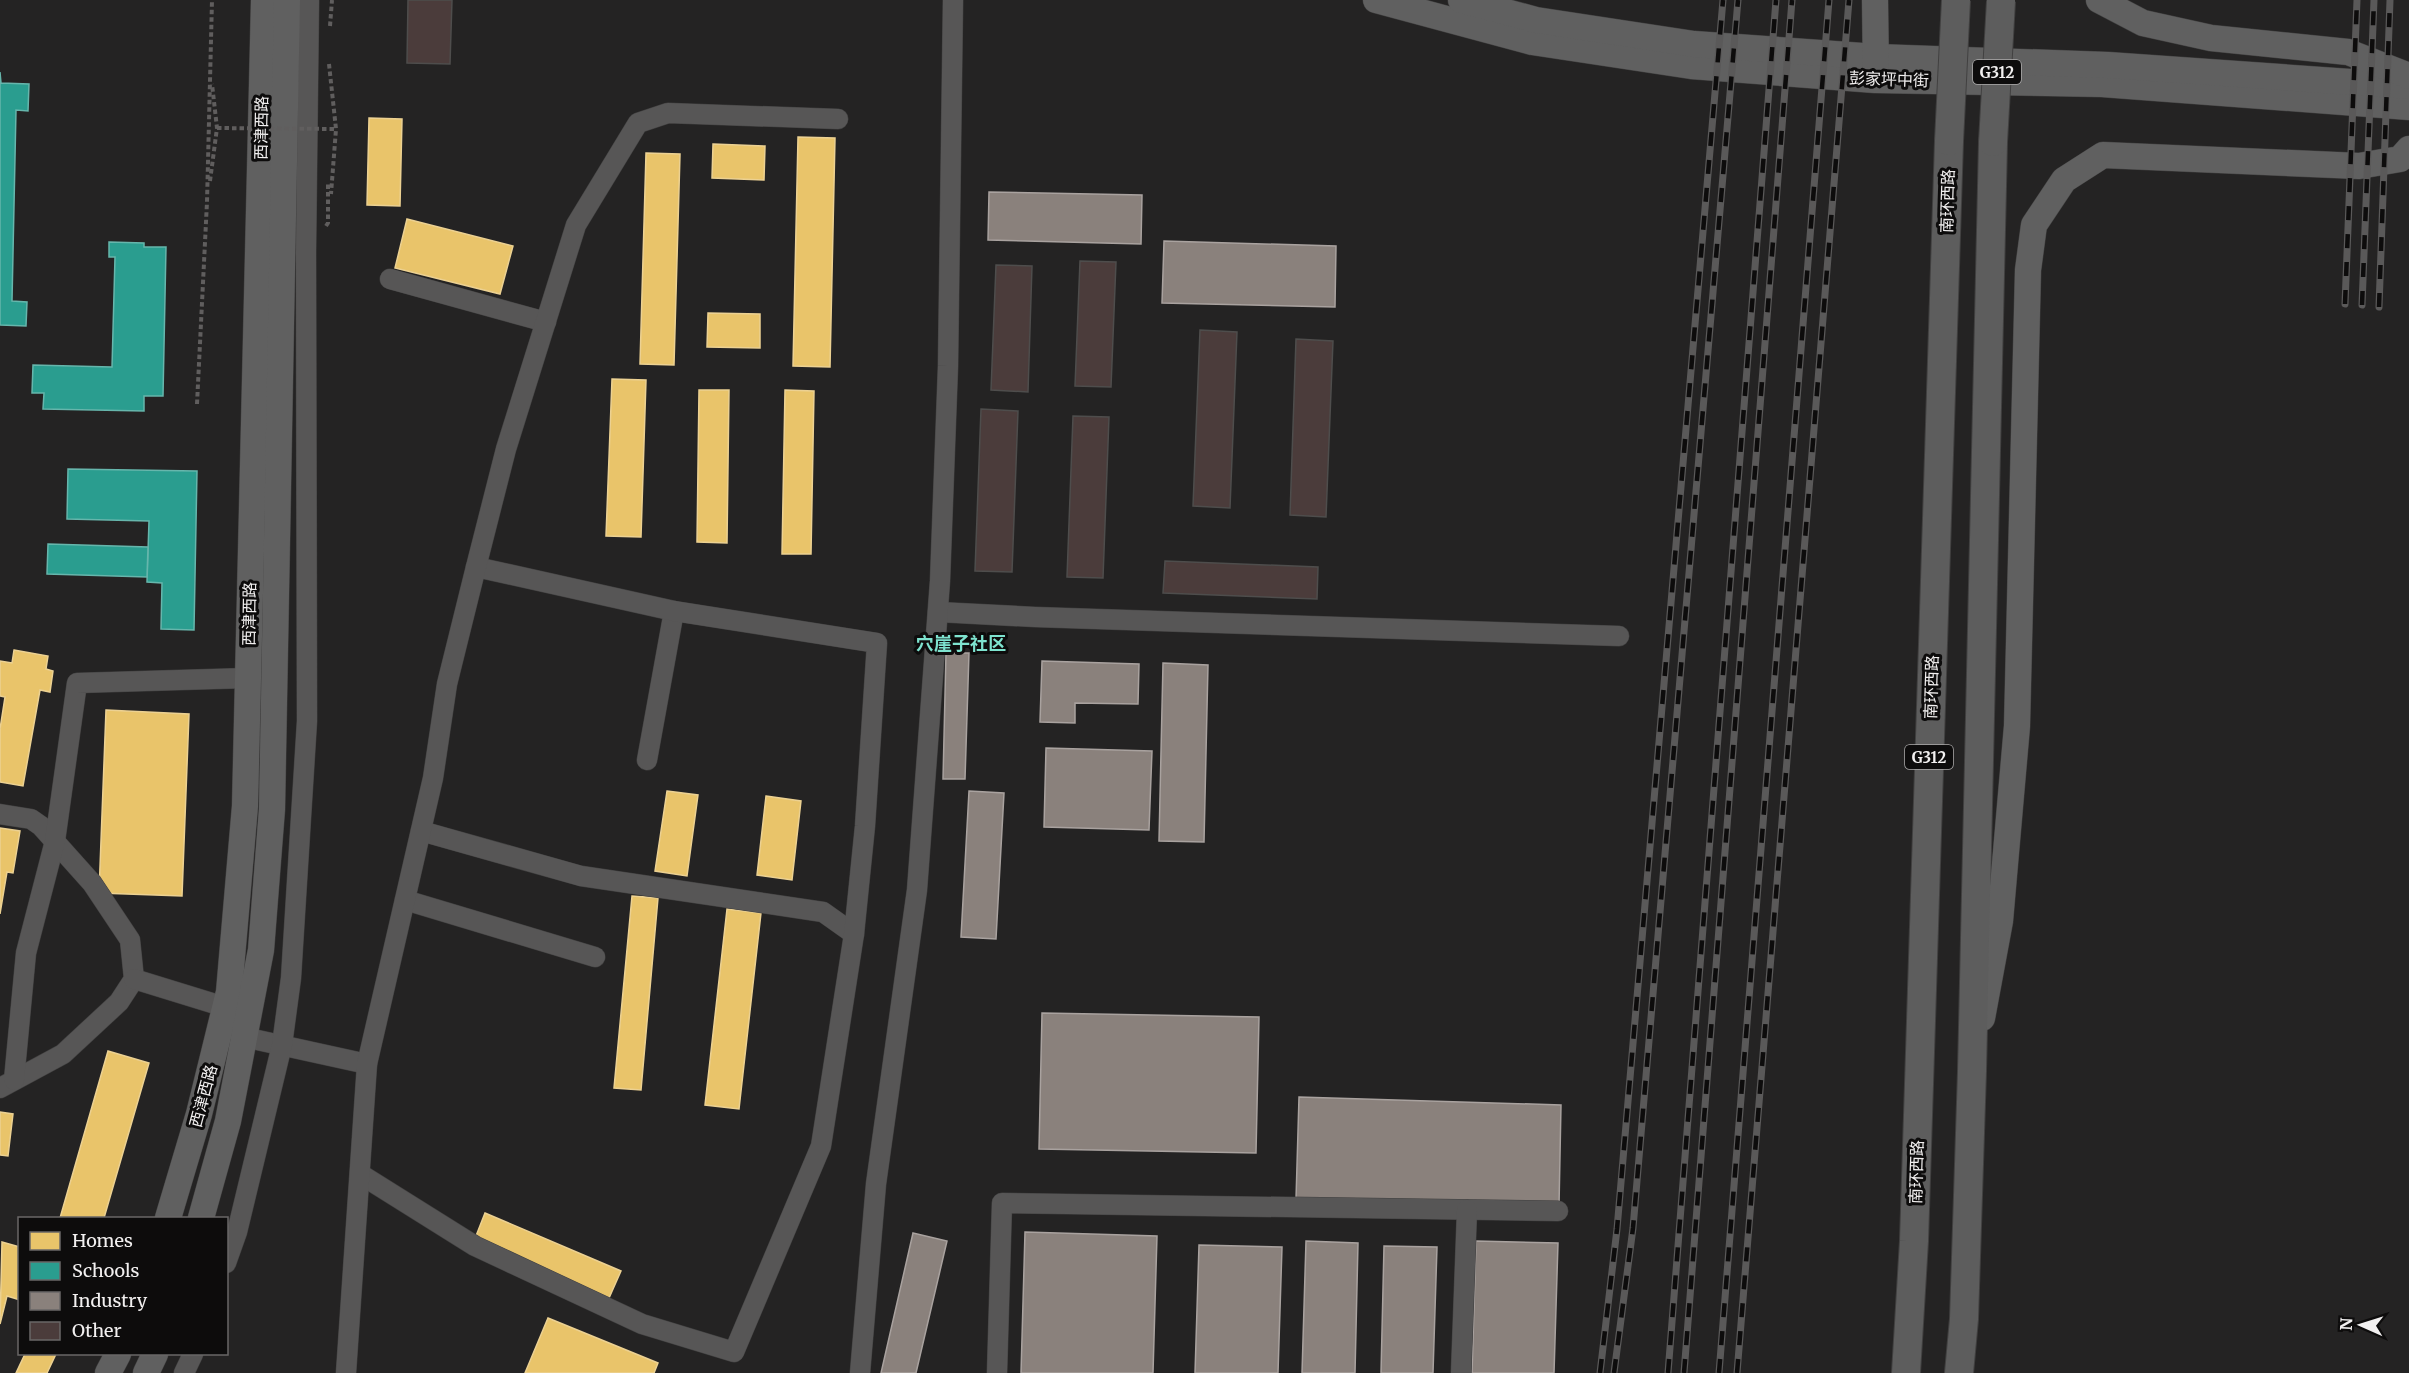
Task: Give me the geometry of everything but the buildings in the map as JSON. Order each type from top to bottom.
[{"type":"highway","name":"南环西路","points":[[1906,1373],[1914,1229],[1948,141],[1956,0]]},
{"type":"highway","name":"G312","points":[[1959,1373],[1964,1319],[1972,1071],[1993,142],[2001,1]]},
{"type":"main road","name":"西津西路","points":[[168,1217],[199,1114],[230,992],[245,806],[264,0]]},
{"type":"main road","name":"西津西路","points":[[201,1217],[228,1120],[261,950],[272,809],[287,0]]},
{"type":"main road","name":"彭家坪中街","points":[[1377,0],[1532,42],[1691,66],[1876,68],[2108,65],[2409,86]]},
{"type":"main road","name":"彭家坪中街","points":[[1461,0],[1536,20],[1876,68],[2409,107]]},
{"type":"main road","points":[[1875,0],[1876,68]]},
{"type":"main road","points":[[2098,0],[2143,23],[2211,38],[2348,52],[2409,76]]},
{"type":"main road","points":[[1972,1071],[2000,921],[2017,726],[2028,270],[2034,225],[2064,180],[2103,155],[2359,166],[2400,159],[2409,149]]},
{"type":"main road","points":[[108,1373],[117,1355]]},
{"type":"main road","points":[[146,1373],[154,1355]]},
{"type":"street","points":[[228,1257],[237,1232],[282,1045],[291,978],[307,721],[306,252],[309,0]]},
{"type":"street","points":[[860,1373],[876,1184],[917,890],[938,612],[948,366],[953,0]]},
{"type":"street","points":[[346,1373],[367,1064],[434,778],[447,684],[476,567],[506,449],[576,225],[638,123],[668,113],[838,119]]},
{"type":"street","points":[[390,279],[546,322]]},
{"type":"street","points":[[360,1174],[486,1251],[642,1324],[734,1352],[821,1146],[854,934],[865,826],[878,643],[674,610],[476,567]]},
{"type":"street","points":[[647,760],[674,610]]},
{"type":"street","points":[[938,612],[1047,618],[1619,636]]},
{"type":"street","points":[[7,1084],[26,953],[55,841],[77,683],[248,678]]},
{"type":"street","points":[[0,814],[30,819],[41,826],[92,883],[130,940],[134,979],[118,1002],[63,1054],[7,1084]]},
{"type":"street","points":[[421,831],[581,876],[823,912],[854,934]]},
{"type":"street","points":[[405,900],[595,957]]},
{"type":"street","points":[[134,979],[225,1007]]},
{"type":"street","points":[[244,1036],[367,1064]]},
{"type":"street","points":[[997,1373],[1002,1203],[1558,1211]]},
{"type":"street","points":[[1461,1373],[1467,1210]]},
{"type":"street","points":[[184,1373],[193,1355]]},
{"type":"path","points":[[197,404],[207,202],[212,0]]},
{"type":"path","points":[[328,223],[336,129],[329,62]]},
{"type":"path","points":[[207,202],[217,128],[211,68]]},
{"type":"path","points":[[217,128],[336,129]]},
{"type":"railway","points":[[1600,1373],[1617,1229],[1723,0]]},
{"type":"railway","points":[[1614,1373],[1633,1228],[1738,0]]},
{"type":"railway","points":[[1668,1373],[1776,0]]},
{"type":"railway","points":[[1684,1373],[1792,0]]},
{"type":"railway","points":[[1719,1373],[1829,0]]},
{"type":"railway","points":[[1737,1373],[1849,0]]},
{"type":"railway","points":[[2345,304],[2357,0]]},
{"type":"railway","points":[[2362,305],[2374,0]]},
{"type":"railway","points":[[2379,307],[2390,0]]},
{"type":"district","name":"穴崖子社区","points":[[961,643]]}]
